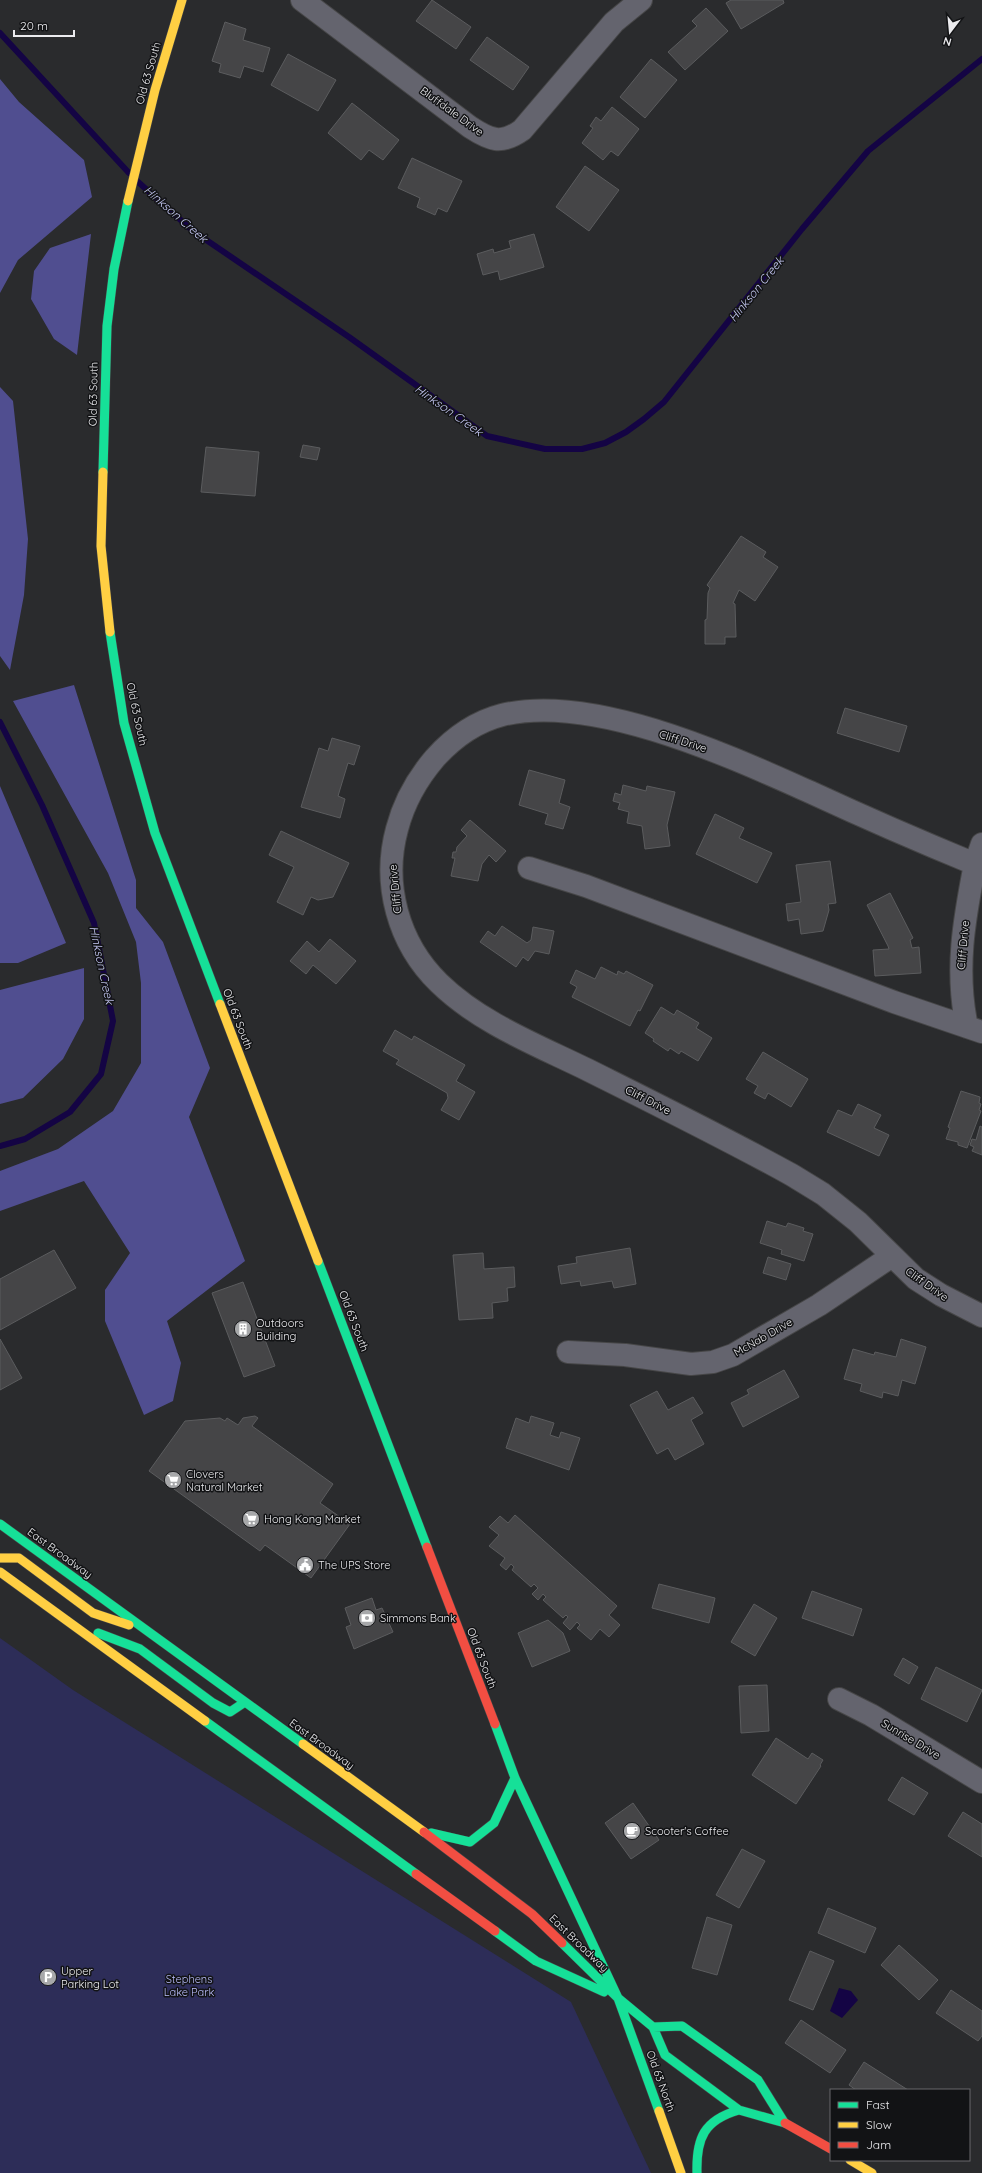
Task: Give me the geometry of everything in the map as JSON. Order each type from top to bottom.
[{"type":"main road","name":"Old 63 South","points":[[182,0],[155,90],[125,212],[114,269],[107,326],[101,546],[110,630],[124,723],[155,833],[515,1778],[618,1998]]},
{"type":"main road","name":"East Broadway","points":[[0,1524],[11,1536],[149,1632],[421,1830],[532,1914],[618,1998],[653,2027],[665,2055],[739,2110],[784,2122],[830,2148]]},
{"type":"main road","points":[[0,1558],[19,1558],[92,1613],[149,1632]]},
{"type":"main road","name":"East Broadway","points":[[0,1572],[536,1961],[618,1998]]},
{"type":"main road","points":[[72,1623],[140,1649],[213,1704],[230,1712],[245,1702]]},
{"type":"main road","points":[[421,1830],[470,1842],[494,1823],[515,1778]]},
{"type":"main road","name":"Old 63 North","points":[[618,1998],[681,2173]]},
{"type":"main road","name":"East Broadway","points":[[653,2027],[682,2026],[758,2080],[784,2122]]},
{"type":"main road","points":[[697,2173],[696,2152],[706,2126],[726,2113],[739,2110]]},
{"type":"main road","points":[[852,2161],[872,2173]]},
{"type":"street","name":"Bluffdale Drive","points":[[302,0],[470,127],[484,136],[498,140],[513,136],[522,130],[614,22],[641,0]]},
{"type":"street","name":"Cliff Drive","points":[[974,1029],[961,993],[960,964],[967,904],[978,854],[699,745],[627,723],[578,712],[550,710],[524,712],[501,716],[480,723],[447,745],[425,770],[411,792],[395,835],[393,849],[392,878],[396,910],[401,926],[420,962],[459,1001],[511,1032],[792,1175],[823,1194],[858,1222],[916,1279],[941,1295],[982,1316]]},
{"type":"street","points":[[528,868],[586,886],[894,1002],[974,1029]]},
{"type":"street","name":"McNab Drive","points":[[568,1352],[625,1354],[691,1364],[713,1362],[733,1355],[819,1305],[892,1256]]},
{"type":"street","name":"Sunrise Drive","points":[[839,1699],[870,1714],[982,1782]]},
{"type":"green space","name":"Stephens Lake Park","points":[[0,1638],[73,1690],[571,2002],[651,2173],[0,2173]]},
{"type":"shaded area","points":[[0,79],[19,102],[84,160],[92,197],[18,260],[0,293]]},
{"type":"shaded area","points":[[91,234],[77,355],[54,339],[31,299],[34,271],[50,248]]},
{"type":"shaded area","points":[[0,387],[13,401],[28,539],[24,595],[10,670],[0,656]]},
{"type":"shaded area","points":[[74,685],[136,880],[136,908],[163,942],[210,1068],[189,1117],[245,1261],[167,1321],[181,1363],[173,1401],[144,1415],[105,1321],[105,1290],[130,1253],[84,1181],[0,1211],[0,1171],[58,1149],[113,1111],[141,1063],[141,983],[136,942],[108,873],[13,701]]},
{"type":"shaded area","points":[[0,786],[66,943],[18,963],[0,963]]},
{"type":"shaded area","points":[[84,968],[84,1019],[63,1059],[23,1098],[0,1104],[0,990]]},
{"type":"shaded area","points":[[839,1988],[851,1991],[858,2000],[842,2018],[830,2011]]},
{"type":"building","points":[[432,0],[471,27],[456,49],[416,21]]},
{"type":"building","points":[[731,0],[783,0],[784,3],[741,29],[726,3]]},
{"type":"building","points":[[706,8],[728,31],[685,70],[668,52],[697,26],[692,21]]},
{"type":"building","points":[[225,22],[246,29],[243,40],[270,48],[263,72],[244,66],[240,78],[219,72],[221,64],[212,61]]},
{"type":"building","points":[[487,37],[529,67],[513,90],[470,60]]},
{"type":"building","points":[[288,54],[336,80],[318,111],[271,85]]},
{"type":"building","points":[[651,59],[677,80],[645,118],[620,97]]},
{"type":"building","points":[[352,103],[399,140],[383,160],[369,150],[361,160],[328,133]]},
{"type":"building","points":[[612,107],[639,129],[618,156],[611,151],[603,160],[582,143],[593,128],[590,126],[596,117],[601,121]]},
{"type":"building","points":[[412,158],[462,181],[447,212],[438,208],[435,215],[417,207],[420,198],[398,188]]},
{"type":"building","points":[[585,166],[619,190],[589,231],[556,207]]},
{"type":"building","points":[[534,234],[544,267],[500,280],[498,271],[483,275],[477,254],[493,249],[494,253],[511,248],[509,241]]},
{"type":"building","points":[[303,445],[320,448],[317,460],[300,457]]},
{"type":"building","points":[[206,447],[259,452],[255,496],[201,492]]},
{"type":"building","points":[[741,536],[766,552],[763,557],[778,567],[755,601],[739,590],[733,603],[735,604],[736,637],[725,637],[725,644],[705,644],[705,620],[707,619],[708,593],[710,588],[707,585]]},
{"type":"building","points":[[845,708],[907,726],[899,752],[837,733]]},
{"type":"building","points":[[332,738],[360,746],[354,765],[348,763],[338,796],[345,799],[340,818],[301,807],[319,748],[328,751]]},
{"type":"building","points":[[529,770],[565,780],[559,803],[570,807],[563,829],[545,824],[548,814],[519,805]]},
{"type":"building","points":[[623,785],[646,791],[647,786],[675,792],[667,825],[670,846],[645,849],[642,826],[627,823],[629,812],[618,809],[620,803],[613,801],[615,793],[621,795]]},
{"type":"building","points":[[715,814],[744,828],[739,838],[772,853],[757,883],[696,854]]},
{"type":"building","points":[[470,820],[506,851],[496,862],[489,855],[482,864],[478,881],[451,876],[455,858],[452,858],[453,852],[456,852],[457,847],[467,836],[461,830]]},
{"type":"building","points":[[281,831],[349,863],[333,897],[318,900],[311,897],[303,915],[277,902],[294,867],[269,855]]},
{"type":"building","points":[[830,861],[836,903],[828,904],[829,910],[823,931],[801,934],[799,919],[788,921],[786,904],[801,902],[796,865]]},
{"type":"building","points":[[890,893],[913,938],[910,940],[912,948],[919,947],[921,973],[875,976],[873,950],[889,949],[867,905]]},
{"type":"building","points":[[502,926],[527,943],[531,940],[533,927],[554,931],[549,954],[535,951],[528,961],[523,957],[516,967],[480,942],[488,931],[495,936]]},
{"type":"building","points":[[330,939],[356,961],[336,984],[313,965],[306,974],[290,961],[307,941],[319,952]]},
{"type":"building","points":[[601,967],[617,975],[618,971],[624,974],[626,971],[653,985],[640,1011],[638,1010],[630,1026],[572,997],[577,987],[570,983],[576,970],[595,979]]},
{"type":"building","points":[[661,1007],[674,1015],[677,1010],[699,1023],[696,1028],[712,1038],[698,1061],[681,1051],[679,1054],[670,1048],[668,1051],[653,1041],[654,1039],[645,1033]]},
{"type":"building","points":[[395,1030],[412,1040],[414,1036],[465,1065],[456,1081],[475,1092],[459,1120],[441,1110],[448,1098],[447,1093],[396,1064],[399,1060],[383,1051]]},
{"type":"building","points":[[763,1052],[808,1079],[791,1107],[768,1093],[765,1099],[754,1093],[758,1086],[746,1079]]},
{"type":"building","points":[[961,1091],[980,1097],[979,1103],[981,1104],[979,1110],[981,1111],[967,1148],[958,1145],[958,1142],[946,1139],[950,1128],[948,1127]]},
{"type":"building","points":[[858,1104],[881,1115],[874,1128],[889,1135],[879,1156],[827,1132],[838,1110],[852,1116]]},
{"type":"building","points":[[980,1126],[982,1127],[982,1155],[972,1151],[974,1147],[970,1145],[972,1139],[976,1140]]},
{"type":"building","points":[[767,1221],[786,1227],[788,1223],[804,1228],[803,1231],[813,1234],[804,1261],[781,1254],[782,1250],[760,1243]]},
{"type":"building","points":[[630,1248],[636,1284],[614,1288],[612,1281],[581,1286],[580,1281],[561,1284],[558,1266],[577,1263],[576,1257]]},
{"type":"building","points":[[54,1250],[76,1288],[0,1330],[0,1279]]},
{"type":"building","points":[[483,1253],[484,1269],[514,1267],[515,1287],[507,1288],[508,1301],[492,1303],[493,1318],[459,1320],[453,1255]]},
{"type":"building","points":[[768,1257],[791,1264],[786,1280],[763,1273]]},
{"type":"building","name":"Outdoors Building","points":[[243,1282],[275,1366],[244,1377],[212,1293]]},
{"type":"building","points":[[0,1339],[22,1378],[0,1390]]},
{"type":"building","points":[[901,1339],[926,1347],[915,1384],[902,1380],[898,1396],[883,1392],[882,1398],[860,1391],[862,1384],[844,1379],[853,1349],[874,1355],[875,1352],[896,1357]]},
{"type":"building","points":[[784,1370],[799,1397],[743,1427],[731,1403],[749,1394],[747,1390]]},
{"type":"building","points":[[657,1391],[668,1410],[693,1397],[703,1413],[691,1420],[704,1444],[675,1460],[668,1448],[657,1454],[630,1405]]},
{"type":"building","points":[[255,1416],[258,1418],[252,1426],[333,1484],[320,1503],[350,1524],[311,1578],[265,1545],[260,1551],[149,1471],[185,1421],[220,1418],[225,1421],[227,1418],[238,1425],[243,1418]]},
{"type":"building","points":[[531,1416],[554,1423],[550,1435],[559,1438],[561,1432],[580,1438],[569,1470],[506,1448],[516,1418],[529,1423]]},
{"type":"building","points":[[515,1515],[617,1606],[609,1615],[620,1625],[609,1637],[600,1629],[591,1640],[577,1628],[580,1625],[577,1622],[570,1630],[563,1623],[568,1617],[566,1615],[563,1618],[543,1600],[546,1597],[543,1594],[538,1600],[532,1594],[538,1588],[534,1584],[531,1587],[512,1570],[514,1567],[511,1564],[506,1570],[500,1565],[505,1558],[489,1546],[499,1535],[489,1527],[500,1516],[508,1523]]},
{"type":"building","points":[[659,1584],[715,1598],[709,1623],[652,1608]]},
{"type":"building","points":[[812,1591],[862,1609],[853,1636],[802,1618]]},
{"type":"building","name":"Simmons Bank","points":[[372,1598],[376,1610],[382,1608],[393,1632],[354,1649],[346,1627],[351,1625],[345,1608]]},
{"type":"building","points":[[754,1604],[777,1618],[755,1656],[731,1642]]},
{"type":"building","points":[[548,1620],[563,1633],[570,1651],[532,1667],[518,1633]]},
{"type":"building","points":[[903,1658],[918,1667],[909,1684],[894,1675]]},
{"type":"building","points":[[936,1667],[982,1690],[967,1722],[921,1699]]},
{"type":"building","points":[[767,1685],[769,1731],[741,1733],[739,1686]]},
{"type":"building","points":[[776,1738],[808,1759],[812,1753],[823,1760],[820,1765],[821,1766],[796,1804],[752,1775]]},
{"type":"building","points":[[902,1777],[928,1793],[914,1815],[888,1800]]},
{"type":"building","name":"Scooter's Coffee","points":[[633,1803],[659,1840],[631,1859],[605,1823]]},
{"type":"building","points":[[963,1812],[982,1824],[982,1857],[948,1836]]},
{"type":"building","points":[[742,1849],[765,1861],[739,1908],[716,1895]]},
{"type":"building","points":[[828,1908],[876,1928],[865,1953],[818,1933]]},
{"type":"building","points":[[707,1917],[732,1925],[717,1975],[692,1968]]},
{"type":"building","points":[[899,1945],[938,1980],[919,2000],[881,1965]]},
{"type":"building","points":[[810,1951],[834,1961],[813,2010],[789,2000]]},
{"type":"building","points":[[951,1990],[982,2011],[982,2036],[978,2041],[936,2013]]},
{"type":"building","points":[[801,2020],[846,2050],[830,2073],[785,2043]]},
{"type":"building","points":[[864,2062],[906,2089],[855,2089],[849,2085]]},
{"type":"waterway","name":"Hinkson Creek","points":[[0,33],[129,173]]},
{"type":"waterway","name":"Hinkson Creek","points":[[137,181],[193,231],[349,337],[487,436],[545,449],[582,449],[605,443],[626,432],[664,402],[802,229],[868,151],[982,59]]},
{"type":"waterway","name":"Hinkson Creek","points":[[0,722],[42,805],[94,923],[113,1021],[101,1074],[70,1112],[25,1139],[0,1146]]},
{"type":"traffic: fast","points":[[103,472],[107,326],[114,269],[128,201]]},
{"type":"traffic: fast","points":[[110,632],[124,723],[155,833],[220,1004]]},
{"type":"traffic: fast","points":[[318,1261],[427,1547]]},
{"type":"traffic: fast","points":[[0,1524],[303,1744]]},
{"type":"traffic: fast","points":[[98,1633],[140,1649],[213,1703],[230,1712],[245,1702]]},
{"type":"traffic: fast","points":[[205,1721],[416,1874]]},
{"type":"traffic: fast","points":[[495,1724],[515,1778],[618,1998],[659,2111]]},
{"type":"traffic: fast","points":[[431,1833],[470,1842],[494,1823],[515,1778]]},
{"type":"traffic: fast","points":[[495,1931],[536,1961],[604,1992]]},
{"type":"traffic: fast","points":[[562,1943],[618,1998],[653,2027],[665,2055],[739,2110],[785,2123]]},
{"type":"traffic: fast","points":[[653,2027],[682,2026],[758,2080],[784,2122]]},
{"type":"traffic: fast","points":[[697,2173],[698,2150],[704,2132],[718,2119],[739,2110]]},
{"type":"traffic: slow","points":[[128,201],[155,90],[182,0]]},
{"type":"traffic: slow","points":[[103,472],[101,546],[110,632]]},
{"type":"traffic: slow","points":[[220,1004],[318,1261]]},
{"type":"traffic: slow","points":[[0,1558],[19,1558],[93,1613],[129,1625]]},
{"type":"traffic: slow","points":[[0,1572],[205,1721]]},
{"type":"traffic: slow","points":[[303,1744],[424,1832]]},
{"type":"traffic: slow","points":[[659,2111],[681,2173]]},
{"type":"traffic: slow","points":[[852,2161],[872,2173]]},
{"type":"traffic: jam","points":[[427,1547],[495,1724]]},
{"type":"traffic: jam","points":[[424,1832],[532,1914],[562,1943]]},
{"type":"traffic: jam","points":[[416,1874],[495,1931]]},
{"type":"traffic: jam","points":[[785,2123],[830,2148]]},
{"type":"place","name":"Outdoors Building","points":[[243,1329]]},
{"type":"place","name":"Clovers Natural Market","points":[[173,1480]]},
{"type":"place","name":"Hong Kong Market","points":[[251,1519]]},
{"type":"place","name":"The UPS Store","points":[[305,1565]]},
{"type":"place","name":"Simmons Bank","points":[[367,1618]]},
{"type":"place","name":"Scooter's Coffee","points":[[632,1831]]},
{"type":"place","name":"Upper Parking Lot","points":[[48,1977]]}]
